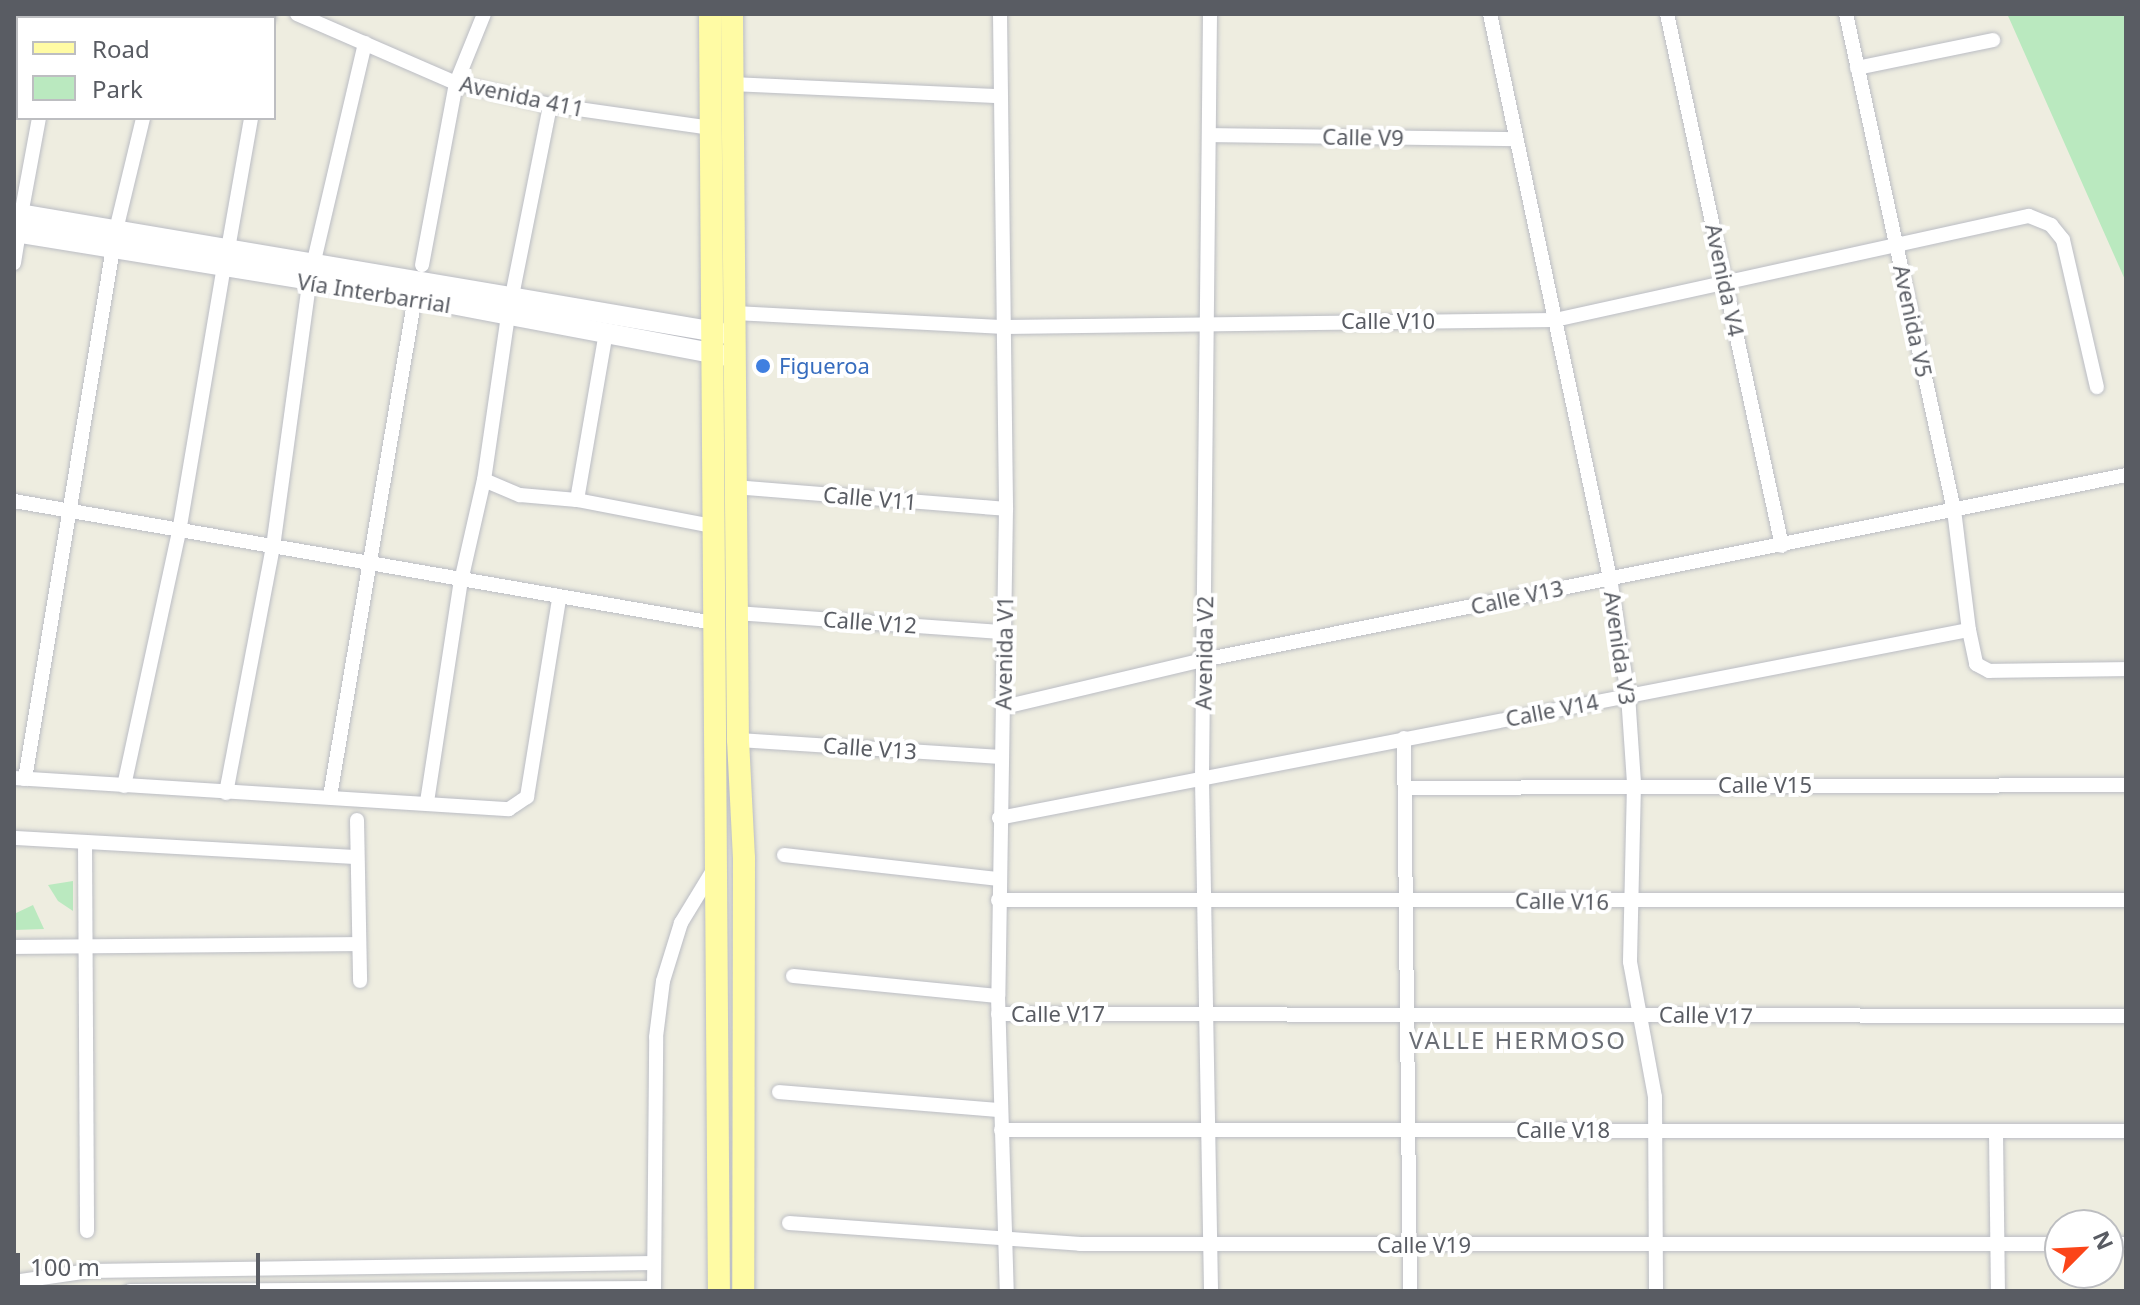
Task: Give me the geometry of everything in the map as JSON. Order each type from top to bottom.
[{"type":"main road","points":[[710,14],[711,128],[734,487],[738,740],[744,858],[743,1291]]},
{"type":"main road","points":[[719,1291],[712,526],[725,338],[733,84],[732,14]]},
{"type":"main road","name":"Vía Interbarrial","points":[[17,223],[226,258],[415,297],[512,307],[606,332],[725,338]]},
{"type":"main road","name":"Vía Interbarrial","points":[[311,275],[725,338]]},
{"type":"street","name":"Avenida 411","points":[[297,14],[456,83],[550,105],[711,128]]},
{"type":"street","points":[[422,265],[456,83],[484,14]]},
{"type":"street","name":"Avenida V1","points":[[1000,14],[1006,509],[1004,707],[997,879],[1000,1110],[1007,1291]]},
{"type":"street","name":"Avenida V2","points":[[1210,14],[1210,321],[1202,779],[1211,1291]]},
{"type":"street","name":"Avenida V3","points":[[1490,14],[1610,578],[1628,695],[1634,784],[1631,977],[1652,1065],[1656,1130],[1656,1291]]},
{"type":"street","name":"Avenida V4","points":[[1667,14],[1782,546]]},
{"type":"street","name":"Avenida V5","points":[[1846,14],[1954,510],[1969,630]]},
{"type":"street","points":[[1857,68],[1993,40]]},
{"type":"street","points":[[226,793],[273,547],[311,275],[365,43]]},
{"type":"street","points":[[733,84],[999,96]]},
{"type":"street","points":[[427,802],[461,581],[484,480],[512,307],[550,105]]},
{"type":"street","points":[[14,263],[17,223],[39,120]]},
{"type":"street","points":[[143,120],[115,240],[71,511],[20,778],[509,809],[527,797],[559,599]]},
{"type":"street","points":[[124,786],[179,532],[251,120]]},
{"type":"street","name":"Calle V9","points":[[1211,135],[1515,139]]},
{"type":"street","name":"Calle V10","points":[[725,338],[1210,321],[1555,320],[2029,216],[2051,225],[2063,240],[2097,387]]},
{"type":"street","points":[[330,796],[415,297]]},
{"type":"street","points":[[577,500],[606,332]]},
{"type":"street","name":"Calle V13","points":[[1004,707],[1203,660],[2126,475]]},
{"type":"street","points":[[484,480],[520,495],[577,500],[712,526]]},
{"type":"street","name":"Calle V11","points":[[734,487],[1006,509]]},
{"type":"street","points":[[14,501],[559,599],[714,623]]},
{"type":"street","name":"Calle V12","points":[[736,613],[1004,632]]},
{"type":"street","points":[[1969,630],[1976,664],[1989,671],[2126,669]]},
{"type":"street","name":"Calle V14","points":[[999,818],[1969,630]]},
{"type":"street","points":[[1404,738],[1410,1291]]},
{"type":"street","name":"Calle V13","points":[[738,740],[1001,757]]},
{"type":"street","name":"Calle V15","points":[[1405,788],[1634,784],[2126,785]]},
{"type":"street","points":[[357,820],[360,981]]},
{"type":"street","points":[[14,838],[356,857]]},
{"type":"street","points":[[85,842],[87,1231]]},
{"type":"street","points":[[784,855],[997,879]]},
{"type":"street","points":[[130,1291],[654,1290],[656,1037],[663,981],[681,923],[717,863]]},
{"type":"street","name":"Calle V16","points":[[998,900],[1203,897],[1632,901],[2126,900]]},
{"type":"street","points":[[14,947],[359,944]]},
{"type":"street","points":[[793,976],[998,996]]},
{"type":"street","name":"Calle V17","points":[[998,1014],[2126,1016]]},
{"type":"street","points":[[779,1092],[1000,1110]]},
{"type":"street","name":"Calle V18","points":[[1001,1130],[2126,1131]]},
{"type":"street","points":[[1996,1132],[1998,1291]]},
{"type":"street","name":"Calle V19","points":[[789,1223],[1004,1239],[1210,1245],[2044,1244]]},
{"type":"street","points":[[14,1282],[89,1271],[654,1263]]},
{"type":"green space","points":[[2007,14],[2126,14],[2126,282],[2009,18]]},
{"type":"green space","points":[[73,881],[73,911],[58,901],[48,885]]},
{"type":"green space","points":[[33,905],[44,929],[14,930],[14,914]]},
{"type":"place","name":"Figueroa","points":[[763,366]]},
{"type":"district","name":"VALLE HERMOSO","points":[[1518,1040]]}]
